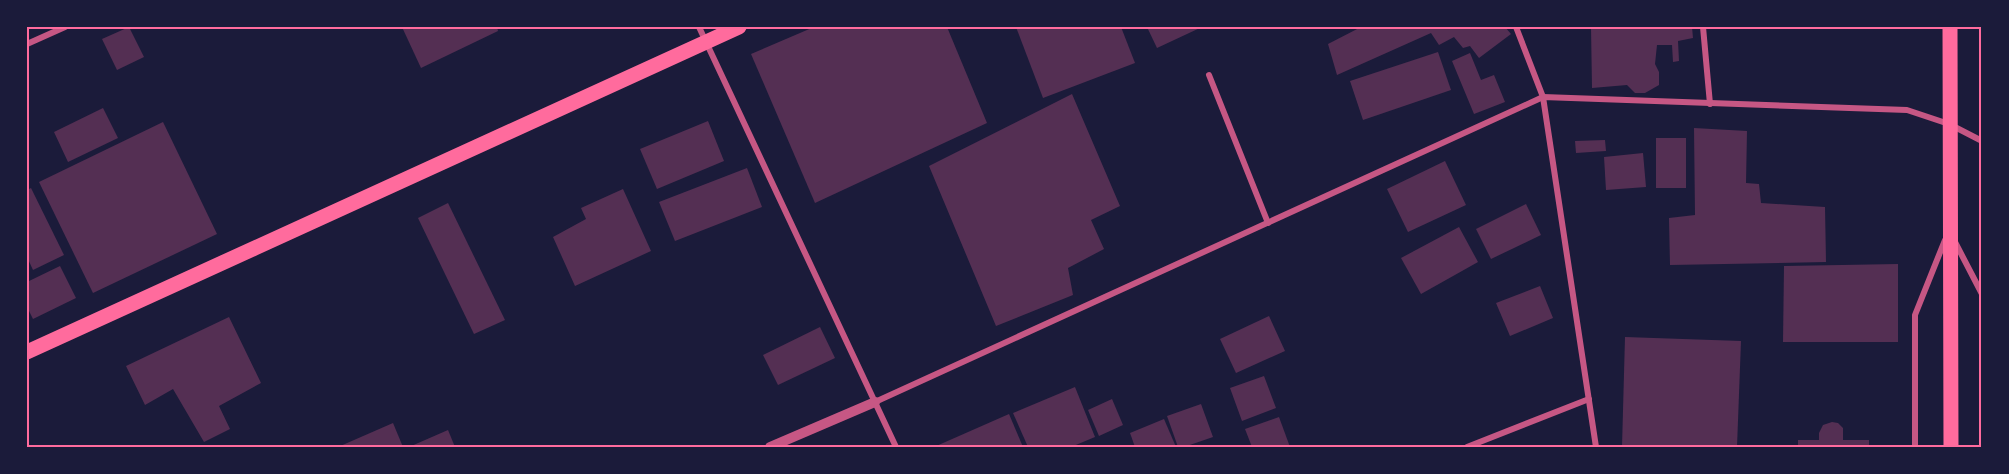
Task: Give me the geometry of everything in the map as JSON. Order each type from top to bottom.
[{"type":"main road","points":[[27,352],[740,27]]},
{"type":"main road","points":[[1950,27],[1951,447]]},
{"type":"street","points":[[27,44],[65,27]]},
{"type":"street","points":[[699,27],[896,447]]},
{"type":"street","points":[[1516,27],[1543,97],[1596,447]]},
{"type":"street","points":[[1703,27],[1710,104]]},
{"type":"street","points":[[1209,75],[1268,223]]},
{"type":"street","points":[[770,447],[875,402],[1543,97],[1907,110],[1949,124],[1982,141]]},
{"type":"street","points":[[1949,231],[1982,294]]},
{"type":"street","points":[[1916,447],[1916,315],[1949,231]]},
{"type":"street","points":[[1467,447],[1589,399]]},
{"type":"building","points":[[129,27],[144,57],[117,70],[102,39]]},
{"type":"building","points":[[402,27],[497,27],[498,31],[421,68]]},
{"type":"building","points":[[814,27],[947,27],[987,123],[815,203],[751,54]]},
{"type":"building","points":[[1016,27],[1121,27],[1135,63],[1043,98]]},
{"type":"building","points":[[1147,27],[1202,27],[1157,48]]},
{"type":"building","points":[[1361,27],[1505,27],[1511,34],[1479,58],[1470,46],[1463,48],[1454,37],[1439,45],[1431,33],[1337,75],[1328,44]]},
{"type":"building","points":[[1591,27],[1692,27],[1693,38],[1678,41],[1679,61],[1673,62],[1672,45],[1657,45],[1655,64],[1659,72],[1659,85],[1645,93],[1635,93],[1627,85],[1592,88]]},
{"type":"building","points":[[1438,52],[1451,90],[1363,120],[1350,81]]},
{"type":"building","points":[[1470,53],[1481,80],[1494,75],[1505,102],[1474,114],[1452,61]]},
{"type":"building","points":[[1072,94],[1120,206],[1091,220],[1104,249],[1068,268],[1073,295],[996,326],[929,166]]},
{"type":"building","points":[[103,108],[118,138],[68,162],[54,132]]},
{"type":"building","points":[[708,121],[724,161],[657,189],[640,149]]},
{"type":"building","points":[[163,122],[217,234],[93,293],[39,182]]},
{"type":"building","points":[[1694,128],[1747,131],[1746,183],[1759,184],[1761,203],[1825,207],[1826,262],[1670,265],[1669,218],[1695,215]]},
{"type":"building","points":[[1656,138],[1686,138],[1686,188],[1656,188]]},
{"type":"building","points":[[1605,140],[1606,151],[1576,153],[1575,141]]},
{"type":"building","points":[[1643,153],[1646,187],[1606,190],[1604,157]]},
{"type":"building","points":[[1445,161],[1466,205],[1408,232],[1387,189]]},
{"type":"building","points":[[747,168],[762,207],[675,241],[659,202]]},
{"type":"building","points":[[31,188],[64,255],[33,270],[27,257],[27,190]]},
{"type":"building","points":[[623,189],[651,251],[575,286],[553,237],[586,219],[581,208]]},
{"type":"building","points":[[448,203],[505,320],[474,334],[418,218]]},
{"type":"building","points":[[1526,204],[1541,235],[1491,259],[1476,229]]},
{"type":"building","points":[[1459,227],[1478,262],[1421,294],[1401,258]]},
{"type":"building","points":[[1898,264],[1898,342],[1783,342],[1784,266]]},
{"type":"building","points":[[60,266],[76,298],[33,319],[27,307],[27,282]]},
{"type":"building","points":[[1540,286],[1553,318],[1510,336],[1496,303]]},
{"type":"building","points":[[1269,316],[1285,351],[1236,373],[1220,339]]},
{"type":"building","points":[[229,317],[261,383],[219,406],[230,429],[204,442],[173,389],[145,405],[126,366]]},
{"type":"building","points":[[820,327],[835,358],[778,385],[763,355]]},
{"type":"building","points":[[1625,337],[1741,341],[1737,447],[1622,447]]},
{"type":"building","points":[[1264,376],[1276,408],[1242,421],[1230,388]]},
{"type":"building","points":[[1075,387],[1095,437],[1071,447],[1028,447],[1013,413]]},
{"type":"building","points":[[1112,399],[1123,425],[1099,436],[1088,410]]},
{"type":"building","points":[[1201,404],[1213,437],[1178,447],[1167,416]]},
{"type":"building","points":[[1009,414],[1023,447],[934,447]]},
{"type":"building","points":[[1279,417],[1290,447],[1252,447],[1245,429]]},
{"type":"building","points":[[1164,419],[1176,447],[1135,447],[1130,433]]},
{"type":"building","points":[[393,423],[403,447],[338,447]]},
{"type":"building","points":[[1838,423],[1843,428],[1843,440],[1869,440],[1869,447],[1798,447],[1798,440],[1819,440],[1819,433],[1823,425]]},
{"type":"building","points":[[448,430],[455,447],[409,447]]}]
